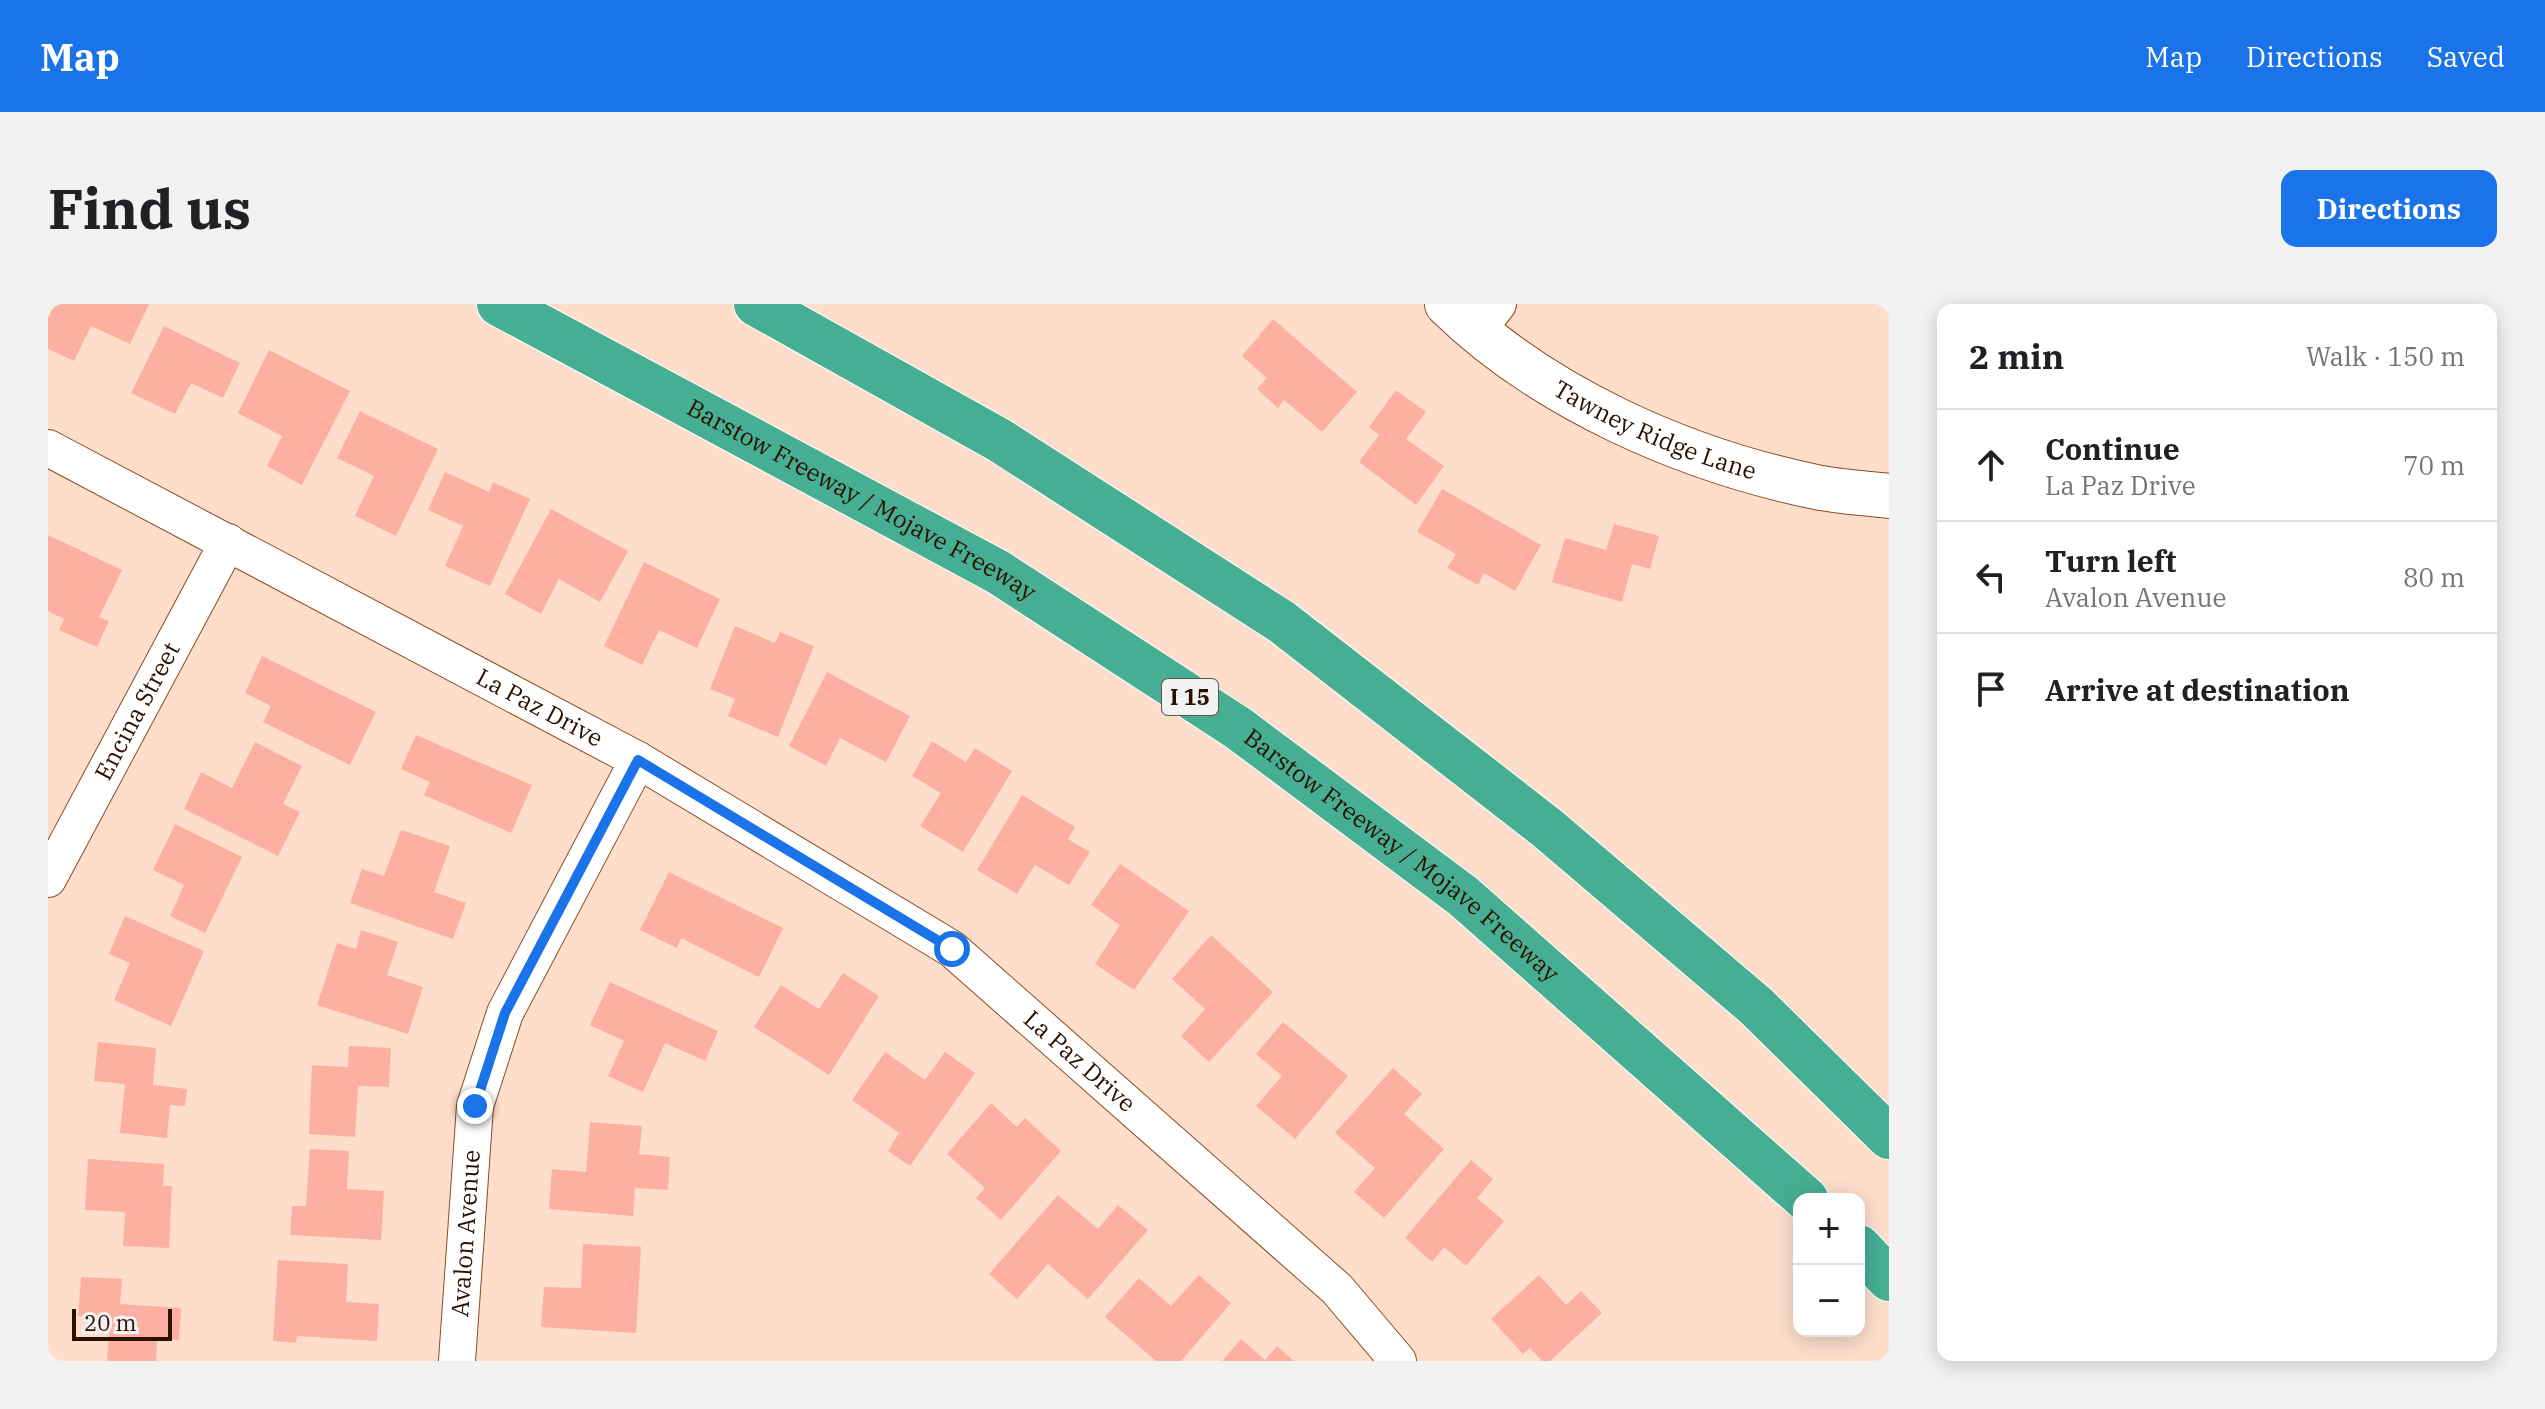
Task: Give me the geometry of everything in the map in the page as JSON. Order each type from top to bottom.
[{"type":"highway","name":"Barstow Freeway / Mojave Freeway","points":[[499,304],[998,572],[1238,728],[1463,896],[1799,1193]]},
{"type":"highway","points":[[756,304],[999,440],[1282,622],[1559,837],[1756,1006],[1889,1137]]},
{"type":"highway","points":[[1865,1253],[1889,1279]]},
{"type":"street","name":"Tawney Ridge Lane","points":[[1473,313],[1557,386],[1650,435],[1718,462],[1817,487],[1889,496]]},
{"type":"street","name":"La Paz Drive","points":[[48,448],[638,760],[952,949],[1337,1289],[1398,1361]]},
{"type":"street","name":"Encina Street","points":[[48,879],[228,542]]},
{"type":"street","name":"Avalon Avenue","points":[[457,1361],[475,1106],[505,1013],[638,760]]},
{"type":"building","points":[[55,304],[149,304],[130,344],[91,326],[74,361],[48,349],[48,318]]},
{"type":"building","points":[[1273,319],[1357,392],[1322,432],[1284,400],[1278,408],[1257,389],[1267,378],[1242,356]]},
{"type":"building","points":[[164,326],[240,363],[223,398],[191,383],[175,414],[131,393]]},
{"type":"building","points":[[269,350],[350,391],[302,485],[267,466],[282,436],[238,413]]},
{"type":"building","points":[[1396,390],[1426,412],[1406,439],[1444,466],[1416,505],[1359,462],[1379,435],[1369,427]]},
{"type":"building","points":[[360,411],[438,449],[396,536],[355,516],[374,476],[337,458]]},
{"type":"building","points":[[445,472],[489,492],[493,482],[530,499],[490,586],[445,566],[463,526],[428,510]]},
{"type":"building","points":[[1442,489],[1541,545],[1515,591],[1484,573],[1478,585],[1447,568],[1456,554],[1417,532]]},
{"type":"building","points":[[551,509],[628,551],[600,602],[559,579],[541,614],[505,594]]},
{"type":"building","points":[[1614,524],[1659,536],[1650,569],[1632,564],[1622,602],[1552,582],[1565,538],[1606,550]]},
{"type":"building","points":[[48,535],[122,570],[99,617],[109,621],[97,647],[59,630],[64,619],[48,611]]},
{"type":"building","points":[[644,562],[720,599],[697,648],[659,630],[642,665],[604,646]]},
{"type":"building","points":[[735,626],[775,643],[780,632],[814,646],[778,737],[728,716],[735,699],[710,689]]},
{"type":"building","points":[[262,656],[376,712],[350,765],[263,722],[271,706],[245,693]]},
{"type":"building","points":[[827,672],[910,716],[886,762],[840,738],[826,766],[789,746]]},
{"type":"building","points":[[416,735],[532,785],[511,833],[424,795],[430,782],[401,769]]},
{"type":"building","points":[[932,741],[966,762],[975,748],[1012,771],[963,852],[920,826],[941,793],[912,776]]},
{"type":"building","points":[[255,742],[302,766],[283,804],[300,812],[278,856],[184,809],[201,772],[232,788]]},
{"type":"building","points":[[1022,795],[1075,827],[1068,839],[1090,852],[1069,885],[1035,865],[1017,894],[977,870]]},
{"type":"building","points":[[175,824],[242,857],[205,933],[170,916],[184,885],[153,870]]},
{"type":"building","points":[[401,830],[450,846],[434,892],[466,903],[453,939],[350,903],[362,869],[384,876]]},
{"type":"building","points":[[1120,864],[1189,911],[1134,990],[1095,964],[1120,925],[1091,905]]},
{"type":"building","points":[[669,872],[783,928],[759,977],[681,938],[677,948],[640,930]]},
{"type":"building","points":[[125,916],[204,951],[171,1026],[114,1000],[130,963],[109,954]]},
{"type":"building","points":[[361,930],[398,942],[387,975],[423,987],[408,1034],[317,1005],[337,943],[356,949]]},
{"type":"building","points":[[1211,935],[1273,992],[1209,1062],[1181,1036],[1205,1009],[1172,979]]},
{"type":"building","points":[[843,973],[879,996],[829,1075],[754,1027],[781,985],[819,1009]]},
{"type":"building","points":[[610,982],[718,1031],[705,1061],[665,1043],[643,1092],[608,1076],[624,1041],[590,1025]]},
{"type":"building","points":[[1283,1022],[1348,1076],[1295,1139],[1256,1106],[1282,1076],[1256,1054]]},
{"type":"building","points":[[98,1042],[156,1048],[153,1085],[187,1089],[185,1106],[170,1105],[167,1138],[120,1133],[125,1084],[94,1081]]},
{"type":"building","points":[[349,1046],[391,1048],[389,1087],[358,1086],[355,1137],[309,1134],[312,1065],[348,1067]]},
{"type":"building","points":[[885,1052],[925,1080],[945,1052],[975,1073],[910,1166],[888,1151],[899,1133],[852,1100]]},
{"type":"building","points":[[1393,1068],[1422,1094],[1404,1114],[1444,1149],[1384,1218],[1354,1192],[1375,1168],[1335,1133]]},
{"type":"building","points":[[991,1103],[1017,1127],[1025,1118],[1061,1151],[1001,1220],[976,1198],[985,1188],[947,1154]]},
{"type":"building","points":[[590,1122],[642,1126],[639,1154],[670,1157],[668,1190],[635,1188],[633,1216],[549,1209],[552,1169],[586,1172]]},
{"type":"building","points":[[310,1149],[349,1151],[347,1189],[384,1191],[381,1240],[290,1235],[292,1206],[306,1206]]},
{"type":"building","points":[[88,1159],[164,1164],[163,1186],[172,1186],[169,1248],[123,1246],[125,1212],[85,1210]]},
{"type":"building","points":[[1471,1160],[1493,1179],[1477,1198],[1504,1221],[1466,1266],[1444,1247],[1432,1262],[1405,1238]]},
{"type":"building","points":[[1058,1195],[1098,1229],[1118,1205],[1148,1230],[1088,1299],[1048,1264],[1017,1299],[989,1274]]},
{"type":"building","points":[[583,1244],[641,1247],[636,1333],[541,1327],[544,1287],[581,1288]]},
{"type":"building","points":[[278,1260],[348,1264],[346,1302],[379,1304],[377,1341],[297,1336],[296,1343],[273,1341]]},
{"type":"building","points":[[1199,1275],[1231,1303],[1181,1361],[1156,1361],[1105,1317],[1139,1278],[1171,1306]]},
{"type":"building","points":[[1539,1275],[1566,1305],[1581,1291],[1602,1313],[1550,1361],[1542,1361],[1530,1348],[1523,1354],[1491,1319]]},
{"type":"building","points":[[81,1277],[122,1279],[120,1304],[181,1308],[179,1340],[157,1339],[156,1361],[107,1361],[110,1319],[78,1316]]},
{"type":"building","points":[[1241,1339],[1265,1360],[1277,1346],[1294,1361],[1222,1361]]},
{"type":"route","points":[[475,1106],[505,1013],[638,760],[952,949]]}]
